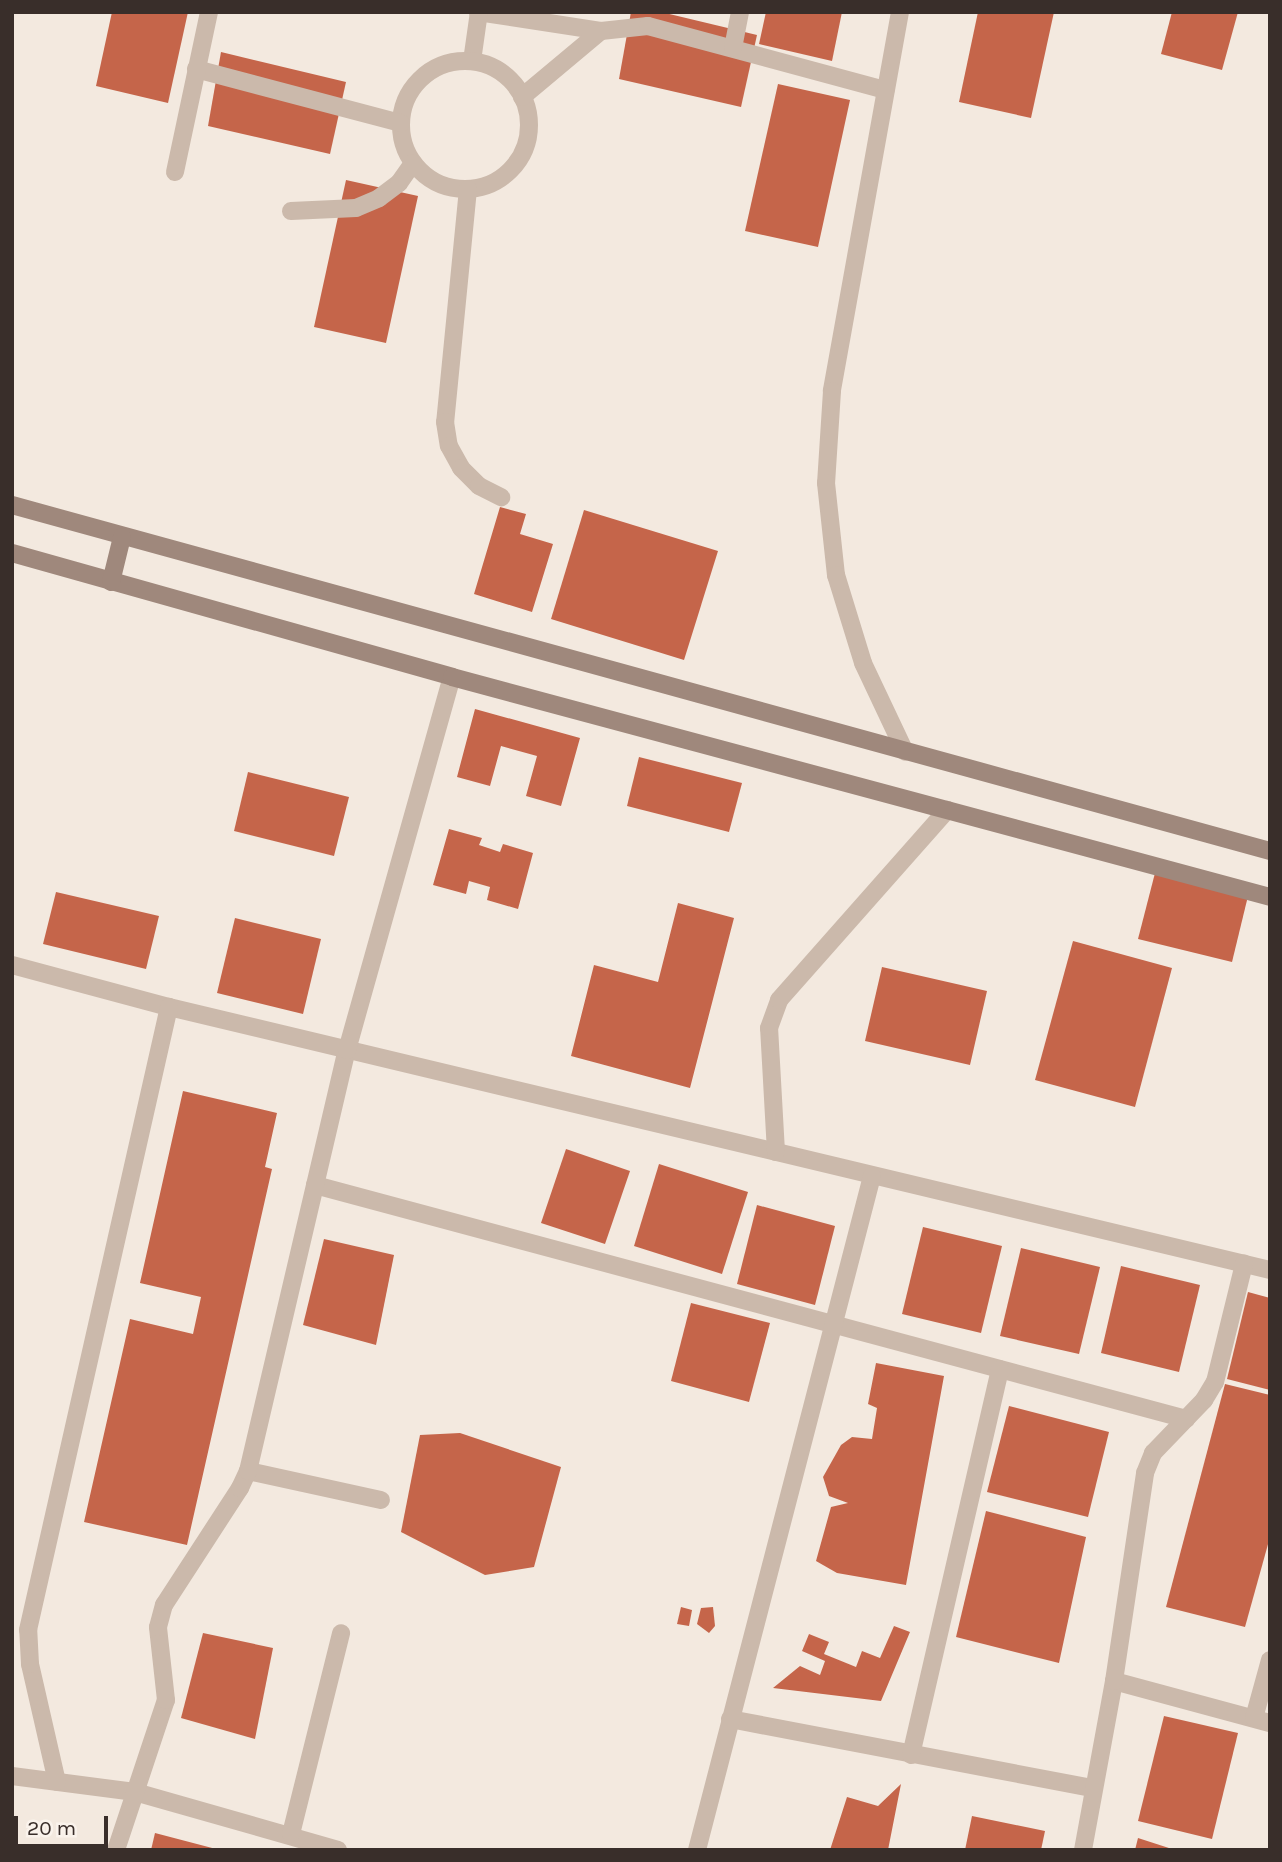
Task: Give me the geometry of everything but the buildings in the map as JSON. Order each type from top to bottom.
[{"type":"street","points":[[175,172],[209,12]]},
{"type":"street","points":[[472,61],[478,12],[601,32]]},
{"type":"street","points":[[733,48],[740,12]]},
{"type":"street","points":[[900,12],[832,391],[825,483],[836,575],[863,663],[905,752]]},
{"type":"street","points":[[522,97],[601,32],[624,20],[886,90]]},
{"type":"street","points":[[472,61],[493,67],[510,79],[522,97],[529,117],[528,138],[520,158],[507,174],[489,184],[468,189],[447,186],[428,177],[413,163],[403,144],[401,123],[405,102],[423,77],[451,62],[472,61]]},
{"type":"street","points":[[196,69],[401,123]]},
{"type":"street","points":[[291,211],[356,208],[379,198],[399,183],[413,163]]},
{"type":"street","points":[[468,189],[445,422],[449,446],[461,468],[479,486],[501,497]]},
{"type":"street","points":[[12,505],[1270,851]]},
{"type":"street","points":[[111,582],[122,537]]},
{"type":"street","points":[[12,553],[452,677],[1270,897]]},
{"type":"street","points":[[116,1850],[166,1700],[158,1626],[163,1605],[247,1471],[347,1050],[452,677]]},
{"type":"street","points":[[776,1152],[769,1028],[779,1000],[947,810]]},
{"type":"street","points":[[12,965],[169,1007],[1270,1270]]},
{"type":"street","points":[[57,1782],[30,1664],[28,1630],[169,1007]]},
{"type":"street","points":[[696,1850],[872,1176]]},
{"type":"street","points":[[315,1185],[1186,1419]]},
{"type":"street","points":[[1083,1850],[1114,1681],[1145,1473],[1153,1453],[1204,1400],[1215,1382],[1244,1264]]},
{"type":"street","points":[[911,1755],[999,1369]]},
{"type":"street","points":[[247,1471],[381,1500]]},
{"type":"street","points":[[291,1834],[341,1633]]},
{"type":"street","points":[[1114,1681],[1262,1721],[1270,1660]]},
{"type":"street","points":[[730,1719],[1093,1788]]},
{"type":"street","points":[[12,1776],[135,1792],[291,1834],[338,1850]]}]
